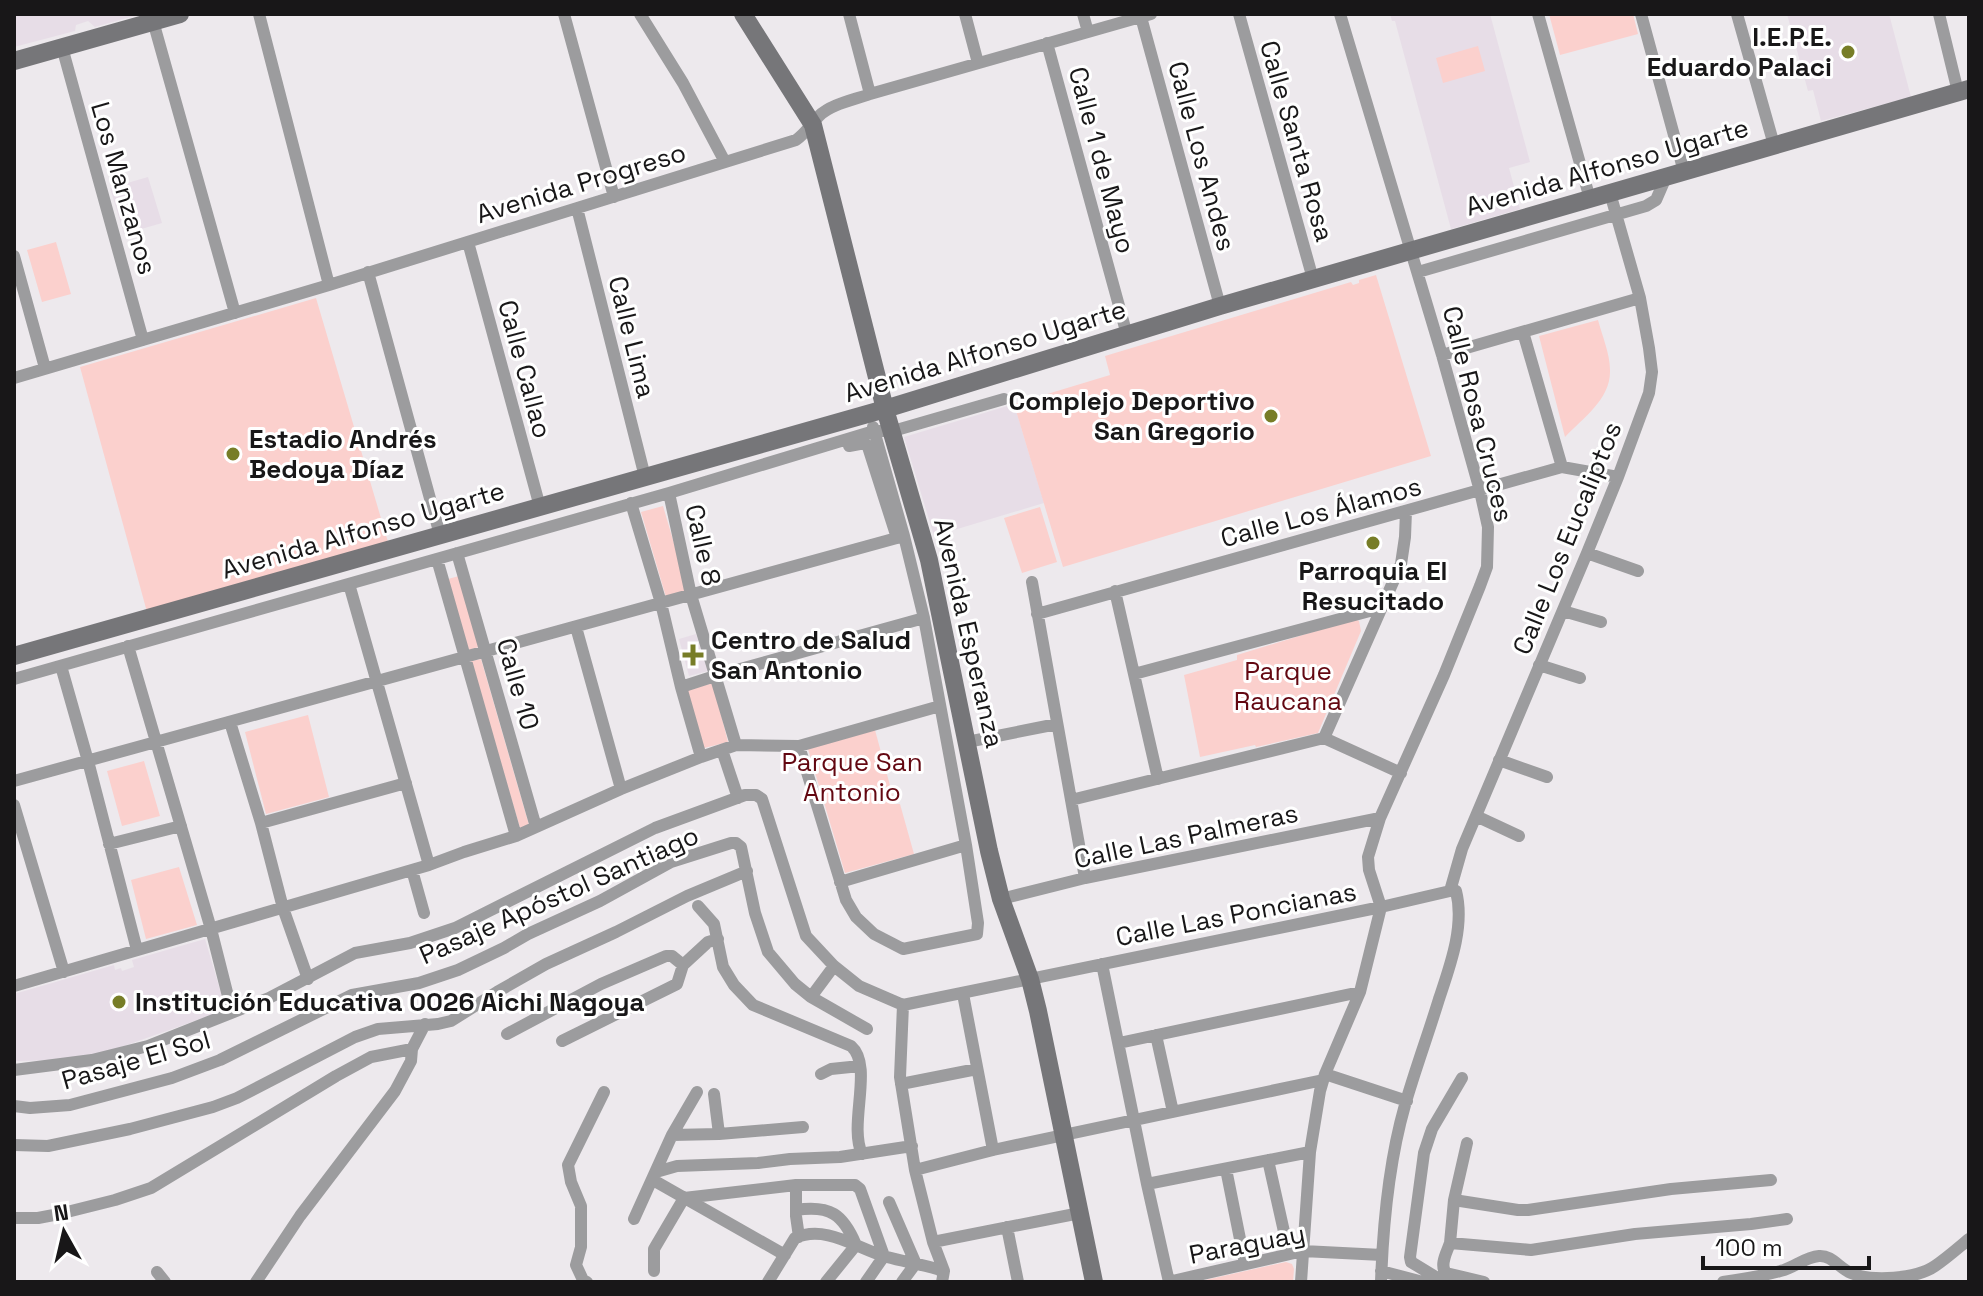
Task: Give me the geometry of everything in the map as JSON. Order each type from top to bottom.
[{"type":"street","points":[[14,61],[180,14]]},
{"type":"street","points":[[259,14],[329,285]]},
{"type":"street","points":[[564,14],[614,197]]},
{"type":"street","points":[[640,14],[683,83],[725,162]]},
{"type":"street","name":"Avenida Esperanza","points":[[743,14],[813,125],[880,421],[929,560],[1001,899],[1030,979],[1094,1282]]},
{"type":"street","points":[[849,14],[870,94]]},
{"type":"street","points":[[965,14],[978,63]]},
{"type":"street","points":[[1083,14],[1088,32]]},
{"type":"street","name":"Calle Santa Rosa","points":[[1239,14],[1313,279]]},
{"type":"street","name":"Calle Rosa Cruces","points":[[1340,14],[1412,250],[1488,527],[1487,567],[1444,675],[1380,818],[1367,863],[1381,907]]},
{"type":"street","points":[[1538,14],[1590,199]]},
{"type":"street","points":[[1418,272],[1617,215],[1656,200],[1675,174],[1641,14]]},
{"type":"street","points":[[1737,14],[1774,145]]},
{"type":"street","points":[[1939,14],[1964,90]]},
{"type":"street","name":"Avenida Progreso","points":[[14,378],[329,285],[796,140],[830,108],[1146,15]]},
{"type":"street","name":"Calle Los Andes","points":[[1146,15],[1220,306]]},
{"type":"street","points":[[153,21],[235,313]]},
{"type":"street","name":"Calle 1 de Mayo","points":[[1047,43],[1127,335]]},
{"type":"street","name":"Los Manzanos","points":[[62,47],[143,340]]},
{"type":"street","name":"Avenida Alfonso Ugarte","points":[[14,679],[809,451],[880,421],[1127,335],[1964,90]]},
{"type":"street","name":"Calle Los Eucaliptos","points":[[1450,891],[1462,849],[1587,553],[1649,393],[1652,372],[1640,298],[1610,193]]},
{"type":"street","name":"Calle Lima","points":[[577,208],[645,477]]},
{"type":"street","name":"Calle Callao","points":[[468,242],[540,507]]},
{"type":"street","points":[[14,256],[45,368]]},
{"type":"street","points":[[368,272],[440,535]]},
{"type":"street","points":[[1442,355],[1640,298]]},
{"type":"street","points":[[1523,332],[1562,467]]},
{"type":"street","points":[[900,537],[880,421],[1004,399]]},
{"type":"street","name":"Avenida Alfonso Ugarte","points":[[14,656],[645,477],[880,421]]},
{"type":"street","points":[[799,746],[846,900],[856,917],[874,934],[903,949],[977,934],[966,845],[924,618],[900,537],[865,443],[833,450],[809,451]]},
{"type":"street","name":"Calle Los Álamos","points":[[1037,614],[1562,467],[1618,477]]},
{"type":"street","name":"Calle 8","points":[[669,493],[691,595],[736,745]]},
{"type":"street","points":[[631,503],[701,757]]},
{"type":"street","points":[[1324,738],[1401,564],[1406,511]]},
{"type":"street","points":[[14,781],[900,537]]},
{"type":"street","name":"Calle 10","points":[[457,553],[536,827]]},
{"type":"street","points":[[1587,553],[1638,571]]},
{"type":"street","points":[[437,559],[516,836]]},
{"type":"street","points":[[1032,582],[1085,878]]},
{"type":"street","points":[[349,584],[429,865]]},
{"type":"street","points":[[1115,591],[1158,779]]},
{"type":"street","points":[[1134,674],[1381,608]]},
{"type":"street","points":[[1563,611],[1601,622]]},
{"type":"street","points":[[681,687],[924,618]]},
{"type":"street","points":[[576,627],[621,789]]},
{"type":"street","points":[[128,646],[211,929],[232,1012]]},
{"type":"street","points":[[1539,665],[1580,678]]},
{"type":"street","points":[[61,666],[137,950]]},
{"type":"street","points":[[14,986],[429,865],[516,836],[621,789],[736,745],[799,746],[940,706]]},
{"type":"street","points":[[230,722],[283,908],[308,979]]},
{"type":"street","points":[[967,742],[1057,724]]},
{"type":"street","points":[[1071,800],[1324,738],[1401,773]]},
{"type":"street","points":[[722,750],[738,798]]},
{"type":"street","points":[[1499,760],[1547,777]]},
{"type":"street","points":[[261,823],[406,783]]},
{"type":"street","points":[[14,1070],[109,1057],[148,1046],[269,998],[355,953],[410,943],[455,928],[655,828],[738,798],[756,795],[762,799],[806,936],[834,966],[859,986],[903,1005],[901,1084],[915,1170],[943,1276]]},
{"type":"street","points":[[14,805],[64,972]]},
{"type":"street","points":[[1476,816],[1519,836]]},
{"type":"street","name":"Calle Las Palmeras","points":[[1001,899],[1085,878],[1380,818]]},
{"type":"street","points":[[109,844],[181,826]]},
{"type":"street","name":"Pasaje Apóstol Santiago","points":[[352,995],[419,983],[458,970],[600,901],[671,862],[731,843],[741,847],[747,871]]},
{"type":"street","points":[[840,882],[966,845]]},
{"type":"street","points":[[412,870],[424,913]]},
{"type":"street","points":[[14,1145],[48,1146],[213,1107],[237,1098],[355,1037],[378,1029],[451,1021],[546,964],[687,896],[747,871],[755,913],[768,952],[795,984],[811,997],[867,1029]]},
{"type":"street","points":[[1423,1282],[1381,1277],[1382,1255],[1393,1163],[1407,1101],[1457,934],[1456,891],[1450,891]]},
{"type":"street","name":"Calle Las Poncianas","points":[[903,1005],[1450,891]]},
{"type":"street","points":[[698,906],[714,924],[723,967],[734,985],[753,1005],[857,1051],[861,1095],[856,1130],[862,1154]]},
{"type":"street","points":[[1301,1282],[1310,1152],[1320,1091],[1360,992],[1381,907]]},
{"type":"street","points":[[562,1041],[677,984],[683,965],[708,942],[718,939]]},
{"type":"street","points":[[507,1034],[601,984],[666,956],[672,956],[683,965]]},
{"type":"street","points":[[1102,964],[1168,1282]]},
{"type":"street","points":[[811,997],[834,966]]},
{"type":"street","points":[[1119,1043],[1360,992]]},
{"type":"street","points":[[963,994],[993,1150]]},
{"type":"street","name":"Pasaje El Sol","points":[[14,1106],[39,1108],[70,1105],[172,1078],[220,1060],[352,995]]},
{"type":"street","points":[[256,1282],[300,1216],[395,1091],[425,1024]]},
{"type":"street","points":[[1156,1035],[1173,1112]]},
{"type":"street","points":[[14,1218],[59,1214],[151,1188],[371,1057],[412,1049]]},
{"type":"street","points":[[821,1074],[831,1069],[860,1066]]},
{"type":"street","points":[[901,1084],[977,1069]]},
{"type":"street","points":[[915,1170],[1324,1077],[1407,1101]]},
{"type":"street","points":[[1444,1282],[1419,1268],[1410,1257],[1424,1153],[1432,1129],[1462,1078]]},
{"type":"street","points":[[587,1282],[576,1265],[581,1247],[581,1206],[568,1165],[604,1092]]},
{"type":"street","points":[[634,1219],[672,1135],[697,1092]]},
{"type":"street","points":[[714,1094],[719,1134]]},
{"type":"street","points":[[672,1135],[803,1127]]},
{"type":"street","points":[[1467,1143],[1443,1271],[1484,1282]]},
{"type":"street","points":[[654,1176],[677,1166],[840,1157],[912,1146]]},
{"type":"street","points":[[1147,1184],[1310,1152]]},
{"type":"street","points":[[1268,1160],[1289,1254]]},
{"type":"street","points":[[1226,1169],[1245,1264]]},
{"type":"street","points":[[654,1176],[684,1198],[785,1255]]},
{"type":"street","points":[[1454,1200],[1528,1210],[1671,1189],[1771,1180]]},
{"type":"street","points":[[684,1198],[796,1185],[855,1185],[884,1256]]},
{"type":"street","points":[[796,1185],[799,1237]]},
{"type":"street","points":[[654,1271],[654,1249],[684,1198]]},
{"type":"street","points":[[889,1202],[916,1262]]},
{"type":"street","points":[[796,1210],[814,1207],[831,1212],[843,1219],[856,1245]]},
{"type":"street","points":[[933,1242],[1080,1213]]},
{"type":"street","points":[[1450,1243],[1531,1250],[1635,1234],[1787,1219]]},
{"type":"street","points":[[1007,1227],[1018,1282]]},
{"type":"street","points":[[768,1282],[795,1238],[810,1234],[824,1234],[884,1256],[916,1262],[943,1276]]},
{"type":"street","points":[[1723,1282],[1776,1272],[1817,1256],[1832,1259],[1853,1274],[1879,1279],[1922,1272],[1969,1239]]},
{"type":"street","points":[[826,1282],[856,1245]]},
{"type":"street","name":"Paraguay","points":[[1168,1282],[1303,1251],[1382,1255]]},
{"type":"street","points":[[866,1282],[884,1256]]},
{"type":"street","points":[[902,1282],[916,1262]]},
{"type":"street","points":[[935,1282],[943,1276]]},
{"type":"shaded area","points":[[14,14],[141,14],[95,27],[88,21],[76,25],[75,31],[14,47]]},
{"type":"shaded area","points":[[1390,14],[1490,14],[1530,162],[1509,168],[1520,209],[1451,229],[1395,21],[1392,21]]},
{"type":"shaded area","name":"I.E.P.E. Eduardo Palaci","points":[[1787,14],[1889,14],[1911,97],[1821,121],[1813,90],[1808,91]]},
{"type":"shaded area","points":[[148,177],[162,223],[124,234],[110,188]]},
{"type":"shaded area","points":[[1014,404],[1044,503],[934,536],[904,437]]},
{"type":"shaded area","name":"Centro de Salud San Antonio","points":[[696,634],[708,671],[689,676],[679,639]]},
{"type":"shaded area","name":"Institución Educativa 0026 Aichi Nagoya","points":[[205,939],[226,1010],[107,1052],[62,1060],[16,1061],[14,994],[114,965],[115,970],[121,968],[122,971],[134,967],[132,960]]},
{"type":"green space","points":[[1549,14],[1633,14],[1638,34],[1560,55]]},
{"type":"green space","points":[[1478,46],[1485,71],[1443,83],[1436,58]]},
{"type":"green space","points":[[56,242],[71,294],[42,302],[27,250]]},
{"type":"green space","name":"Complejo Deportivo San Gregorio","points":[[1376,275],[1431,456],[1063,567],[1014,404],[1110,375],[1105,356],[1351,282],[1353,285]]},
{"type":"green space","name":"Estadio Andrés Bedoya Díaz","points":[[316,298],[388,542],[147,612],[80,367]]},
{"type":"green space","points":[[1598,320],[1609,358],[1609,380],[1595,407],[1565,437],[1539,336]]},
{"type":"green space","points":[[663,506],[688,591],[666,597],[641,512]]},
{"type":"green space","points":[[1040,507],[1057,562],[1022,573],[1004,518]]},
{"type":"green space","points":[[459,576],[479,647],[468,650],[448,579]]},
{"type":"green space","name":"Parque Raucana","points":[[1355,619],[1359,621],[1361,631],[1318,733],[1200,757],[1184,675],[1237,660],[1237,655]]},
{"type":"green space","points":[[481,659],[529,825],[520,828],[471,661]]},
{"type":"green space","points":[[713,683],[728,742],[704,748],[687,690]]},
{"type":"green space","points":[[308,715],[329,797],[266,814],[245,732]]},
{"type":"green space","name":"Parque San Antonio","points":[[875,730],[895,804],[900,804],[914,854],[845,873],[808,749]]},
{"type":"green space","points":[[144,761],[160,816],[122,826],[107,771]]},
{"type":"green space","points":[[179,867],[197,925],[146,939],[131,880]]},
{"type":"green space","points":[[1286,1262],[1292,1264],[1294,1269],[1293,1282],[1196,1282]]},
{"type":"place","name":"I.E.P.E. Eduardo Palaci","points":[[1848,52]]},
{"type":"place","name":"Complejo Deportivo San Gregorio","points":[[1271,416]]},
{"type":"place","name":"Estadio Andrés Bedoya Díaz","points":[[233,454]]},
{"type":"place","name":"Parroquia El Resucitado","points":[[1373,543]]},
{"type":"place","name":"Centro de Salud San Antonio","points":[[693,655]]},
{"type":"place","name":"Institución Educativa 0026 Aichi Nagoya","points":[[119,1002]]}]
